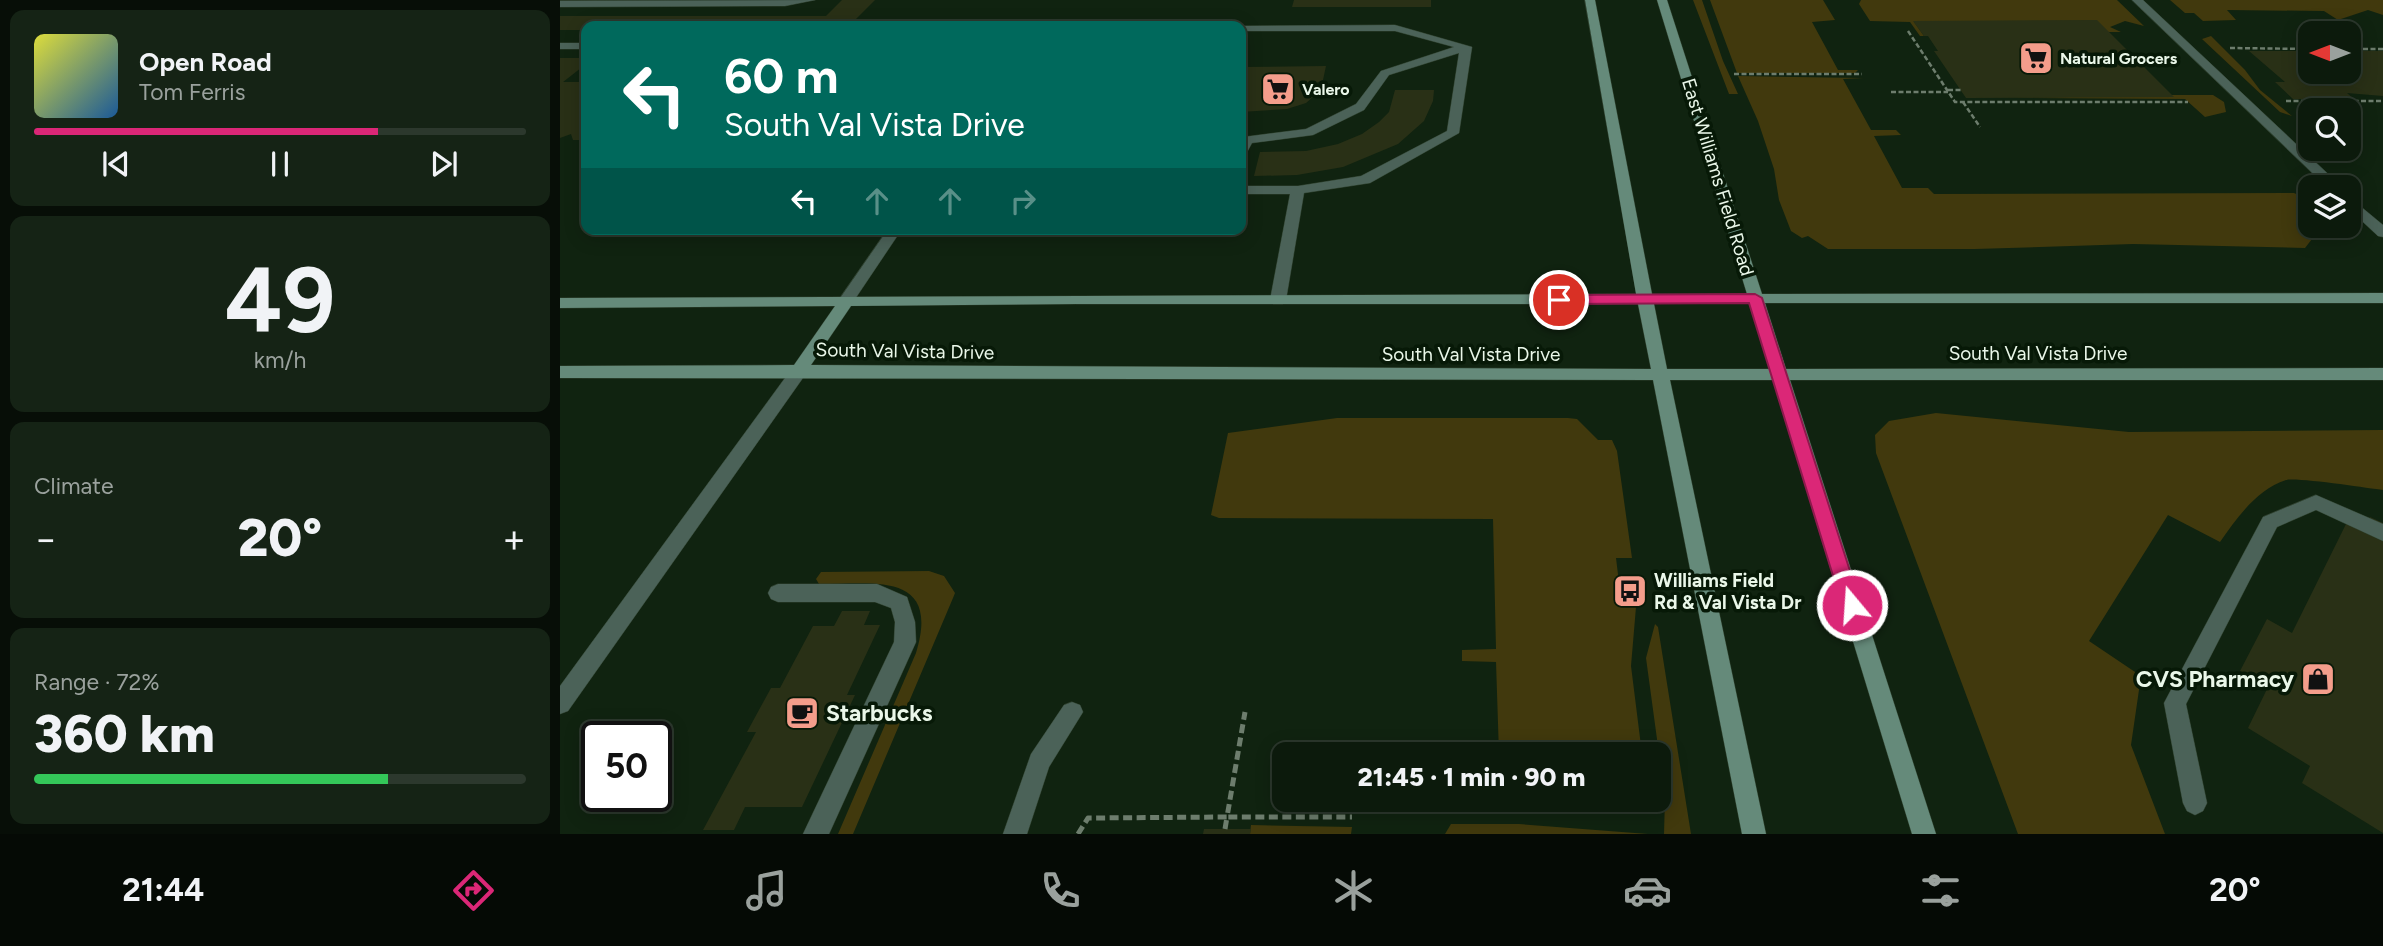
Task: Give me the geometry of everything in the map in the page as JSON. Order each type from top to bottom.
[{"type":"main road","points":[[1590,0],[1645,300],[1754,834]]},
{"type":"main road","name":"East Williams Field Road","points":[[1662,0],[1924,834]]},
{"type":"main road","points":[[560,303],[2383,298]]},
{"type":"main road","points":[[799,371],[846,301]]},
{"type":"main road","name":"South Val Vista Drive","points":[[560,372],[1332,375],[2383,374]]},
{"type":"lane","points":[[560,4],[785,3],[810,0]]},
{"type":"lane","points":[[2137,0],[2321,175]]},
{"type":"lane","points":[[1246,28],[1395,28],[1466,47]]},
{"type":"lane","points":[[560,46],[581,46]]},
{"type":"lane","points":[[1246,142],[1248,139],[1309,132],[1360,107],[1385,73],[1466,47]]},
{"type":"lane","points":[[1246,190],[1298,190],[1365,180],[1453,133],[1466,47]]},
{"type":"lane","points":[[1278,300],[1298,190]]},
{"type":"lane","points":[[2361,212],[2383,233]]},
{"type":"lane","points":[[846,301],[891,235]]},
{"type":"lane","points":[[560,705],[799,371]]},
{"type":"lane","points":[[2195,803],[2175,703],[2270,522],[2316,502],[2383,533]]},
{"type":"lane","points":[[778,593],[877,593],[900,603],[905,622],[905,642],[826,816],[814,834]]},
{"type":"lane","points":[[1015,834],[1038,762],[1072,712]]},
{"type":"path","points":[[1908,31],[1955,102],[2188,102]]},
{"type":"path","points":[[2229,48],[2298,49]]},
{"type":"path","points":[[2361,49],[2383,49]]},
{"type":"path","points":[[1734,74],[1862,74]]},
{"type":"path","points":[[1891,92],[1961,90]]},
{"type":"path","points":[[1976,97],[1979,102]]},
{"type":"path","points":[[2280,101],[2383,101]]},
{"type":"path","points":[[1963,102],[1980,127]]},
{"type":"path","points":[[1225,829],[1245,712]]},
{"type":"path","points":[[1078,834],[1088,818],[1352,817]]},
{"type":"shaded area","points":[[1693,0],[1702,0],[1723,61],[1738,94],[1729,94]]},
{"type":"shaded area","points":[[1710,0],[1823,0],[1835,20],[1812,22],[1838,70],[1858,70],[1855,73],[1737,73]]},
{"type":"shaded area","points":[[1861,0],[2117,0],[2144,26],[2125,21],[2110,27],[2121,32],[2109,32],[1914,22],[1924,36],[1920,36],[1910,22],[1870,21],[1859,4]]},
{"type":"shaded area","points":[[2170,0],[2383,0],[2383,15],[2368,10],[2338,20],[2324,11],[2227,10],[2236,20],[2203,21],[2194,13],[2185,13]]},
{"type":"shaded area","points":[[2211,36],[2245,70],[2260,90],[2292,116],[2280,112],[2202,39]]},
{"type":"shaded area","points":[[1738,76],[1864,78],[1843,79],[1871,130],[1896,130],[1901,135],[1874,136],[1902,188],[1928,188],[1934,194],[2294,193],[2298,195],[2298,238],[2313,238],[2305,248],[2133,244],[1975,249],[1828,249],[1808,236],[1802,238],[1791,231],[1779,200],[1774,169],[1758,121]]},
{"type":"shaded area","points":[[2213,95],[2224,102],[2226,112],[2205,117],[2185,99],[2013,98]]},
{"type":"shaded area","points":[[1936,413],[2129,432],[2383,430],[2383,490],[2317,481],[2286,480],[2257,497],[2220,542],[2168,515],[2089,641],[2141,676],[2131,745],[2165,834],[2018,834],[1876,453],[1875,435],[1889,421]]},
{"type":"shaded area","points":[[1337,418],[1568,418],[1577,419],[1598,440],[1612,440],[1617,451],[1632,558],[1616,558],[1622,607],[1636,607],[1631,666],[1640,742],[1499,742],[1496,662],[1462,661],[1462,650],[1496,649],[1493,519],[1219,518],[1211,515],[1228,433]]},
{"type":"shaded area","points":[[929,571],[944,576],[955,593],[853,834],[838,834],[916,653],[921,626],[919,608],[911,595],[897,588],[861,583],[819,584],[816,579],[821,572]]},
{"type":"shaded area","points":[[1655,624],[1658,627],[1691,834],[1664,834],[1665,812],[1671,812],[1671,742],[1657,742],[1646,658]]},
{"type":"shaded area","points":[[1451,824],[1519,824],[1648,834],[1445,834]]},
{"type":"shaded area","points":[[1251,825],[1352,827],[1351,834],[1250,834]]},
{"type":"building","points":[[842,0],[875,0],[854,21],[581,21],[581,30],[560,30],[560,16],[826,16]]},
{"type":"building","points":[[1294,0],[1431,0],[1431,7],[1292,7]]},
{"type":"building","name":"Natural Grocers","points":[[2097,20],[2174,97],[1966,98],[1934,51],[1938,51],[1928,36],[1924,36],[1913,21]]},
{"type":"building","points":[[2249,51],[2298,51],[2298,84],[2361,84],[2361,51],[2383,51],[2383,96],[2347,93],[2353,98],[2293,99],[2275,82],[2285,82]]},
{"type":"building","points":[[560,58],[581,58],[581,68],[563,82],[581,82],[581,140],[573,140],[571,134],[560,138]]},
{"type":"building","name":"Valero","points":[[1326,66],[1323,80],[1316,83],[1314,96],[1306,103],[1287,109],[1246,112],[1246,67]]},
{"type":"building","name":"Valero","points":[[1395,90],[1434,90],[1433,101],[1424,121],[1398,144],[1343,167],[1297,175],[1254,176],[1260,152],[1306,151],[1338,144],[1362,134],[1389,112]]},
{"type":"building","name":"CVS Pharmacy","points":[[2370,517],[2383,523],[2383,833],[2302,783],[2310,766],[2248,728],[2268,687],[2240,671],[2267,619],[2292,633],[2347,522],[2364,530]]},
{"type":"building","points":[[1635,575],[1639,603],[1624,603],[1619,576]]},
{"type":"building","name":"Starbucks","points":[[842,611],[870,611],[864,625],[880,625],[847,695],[855,695],[802,807],[745,807],[734,830],[703,830],[756,732],[747,732],[771,688],[780,688],[813,626],[834,626]]},
{"type":"building","points":[[1204,829],[1251,829],[1250,834],[1203,834]]},
{"type":"place","name":"Natural Grocers","points":[[2036,58]]},
{"type":"place","name":"Valero","points":[[1278,89]]},
{"type":"place","name":"Williams Field Rd & Val Vista Dr","points":[[1630,591]]},
{"type":"place","name":"CVS Pharmacy","points":[[2318,679]]},
{"type":"place","name":"Starbucks","points":[[802,713]]},
{"type":"route","points":[[1559,300],[1755,298],[1852,605]]}]
